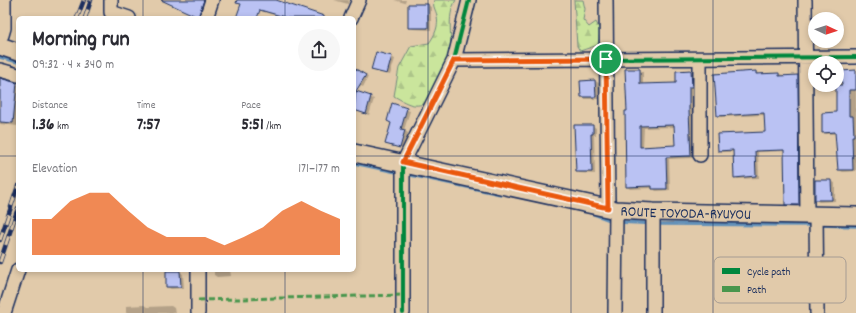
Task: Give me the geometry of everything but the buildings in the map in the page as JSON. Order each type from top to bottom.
[{"type":"main road","points":[[0,46],[16,51]]},
{"type":"main road","name":"ROUTE TOYODA-RYUYOU","points":[[356,153],[403,162],[612,209],[653,212],[856,216]]},
{"type":"street","points":[[0,35],[2,35],[4,28],[4,0]]},
{"type":"street","points":[[111,0],[111,12],[123,16]]},
{"type":"street","points":[[207,16],[212,0]]},
{"type":"street","points":[[352,16],[359,0]]},
{"type":"street","points":[[403,313],[403,162],[454,60],[469,0]]},
{"type":"street","points":[[606,0],[606,59],[615,313]]},
{"type":"street","points":[[805,0],[805,58],[814,257]]},
{"type":"street","points":[[454,60],[856,57]]},
{"type":"street","points":[[700,58],[700,155]]},
{"type":"street","points":[[0,70],[16,74]]},
{"type":"street","points":[[653,212],[653,313]]},
{"type":"street","points":[[4,313],[17,272]]},
{"type":"street","points":[[198,272],[198,313]]},
{"type":"street","points":[[816,303],[817,313]]},
{"type":"green space","points":[[434,0],[456,0],[450,21],[451,43],[448,63],[433,101],[422,105],[413,105],[394,96],[399,68],[411,46],[429,43],[433,37],[437,23],[437,16],[433,4]]},
{"type":"green space","points":[[574,0],[583,0],[585,9],[583,20],[589,27],[596,22],[600,30],[598,45],[580,51],[577,46]]},
{"type":"waterway","points":[[0,57],[16,61]]},
{"type":"waterway","points":[[356,163],[501,194]]},
{"type":"waterway","points":[[589,212],[613,221]]},
{"type":"waterway","points":[[619,222],[661,224],[813,225]]},
{"type":"waterway","points":[[819,225],[856,226]]},
{"type":"railway","points":[[78,16],[84,0]]},
{"type":"railway","points":[[86,16],[91,0]]},
{"type":"railway","points":[[0,240],[16,192]]},
{"type":"railway","points":[[0,262],[16,214]]},
{"type":"marked path","points":[[198,300],[403,295]]},
{"type":"cycle path","points":[[403,313],[403,163],[454,60],[469,0]]},
{"type":"cycle path","points":[[454,60],[856,57]]},
{"type":"route","points":[[606,59],[608,208],[516,189],[403,162],[454,60],[606,59]]}]
